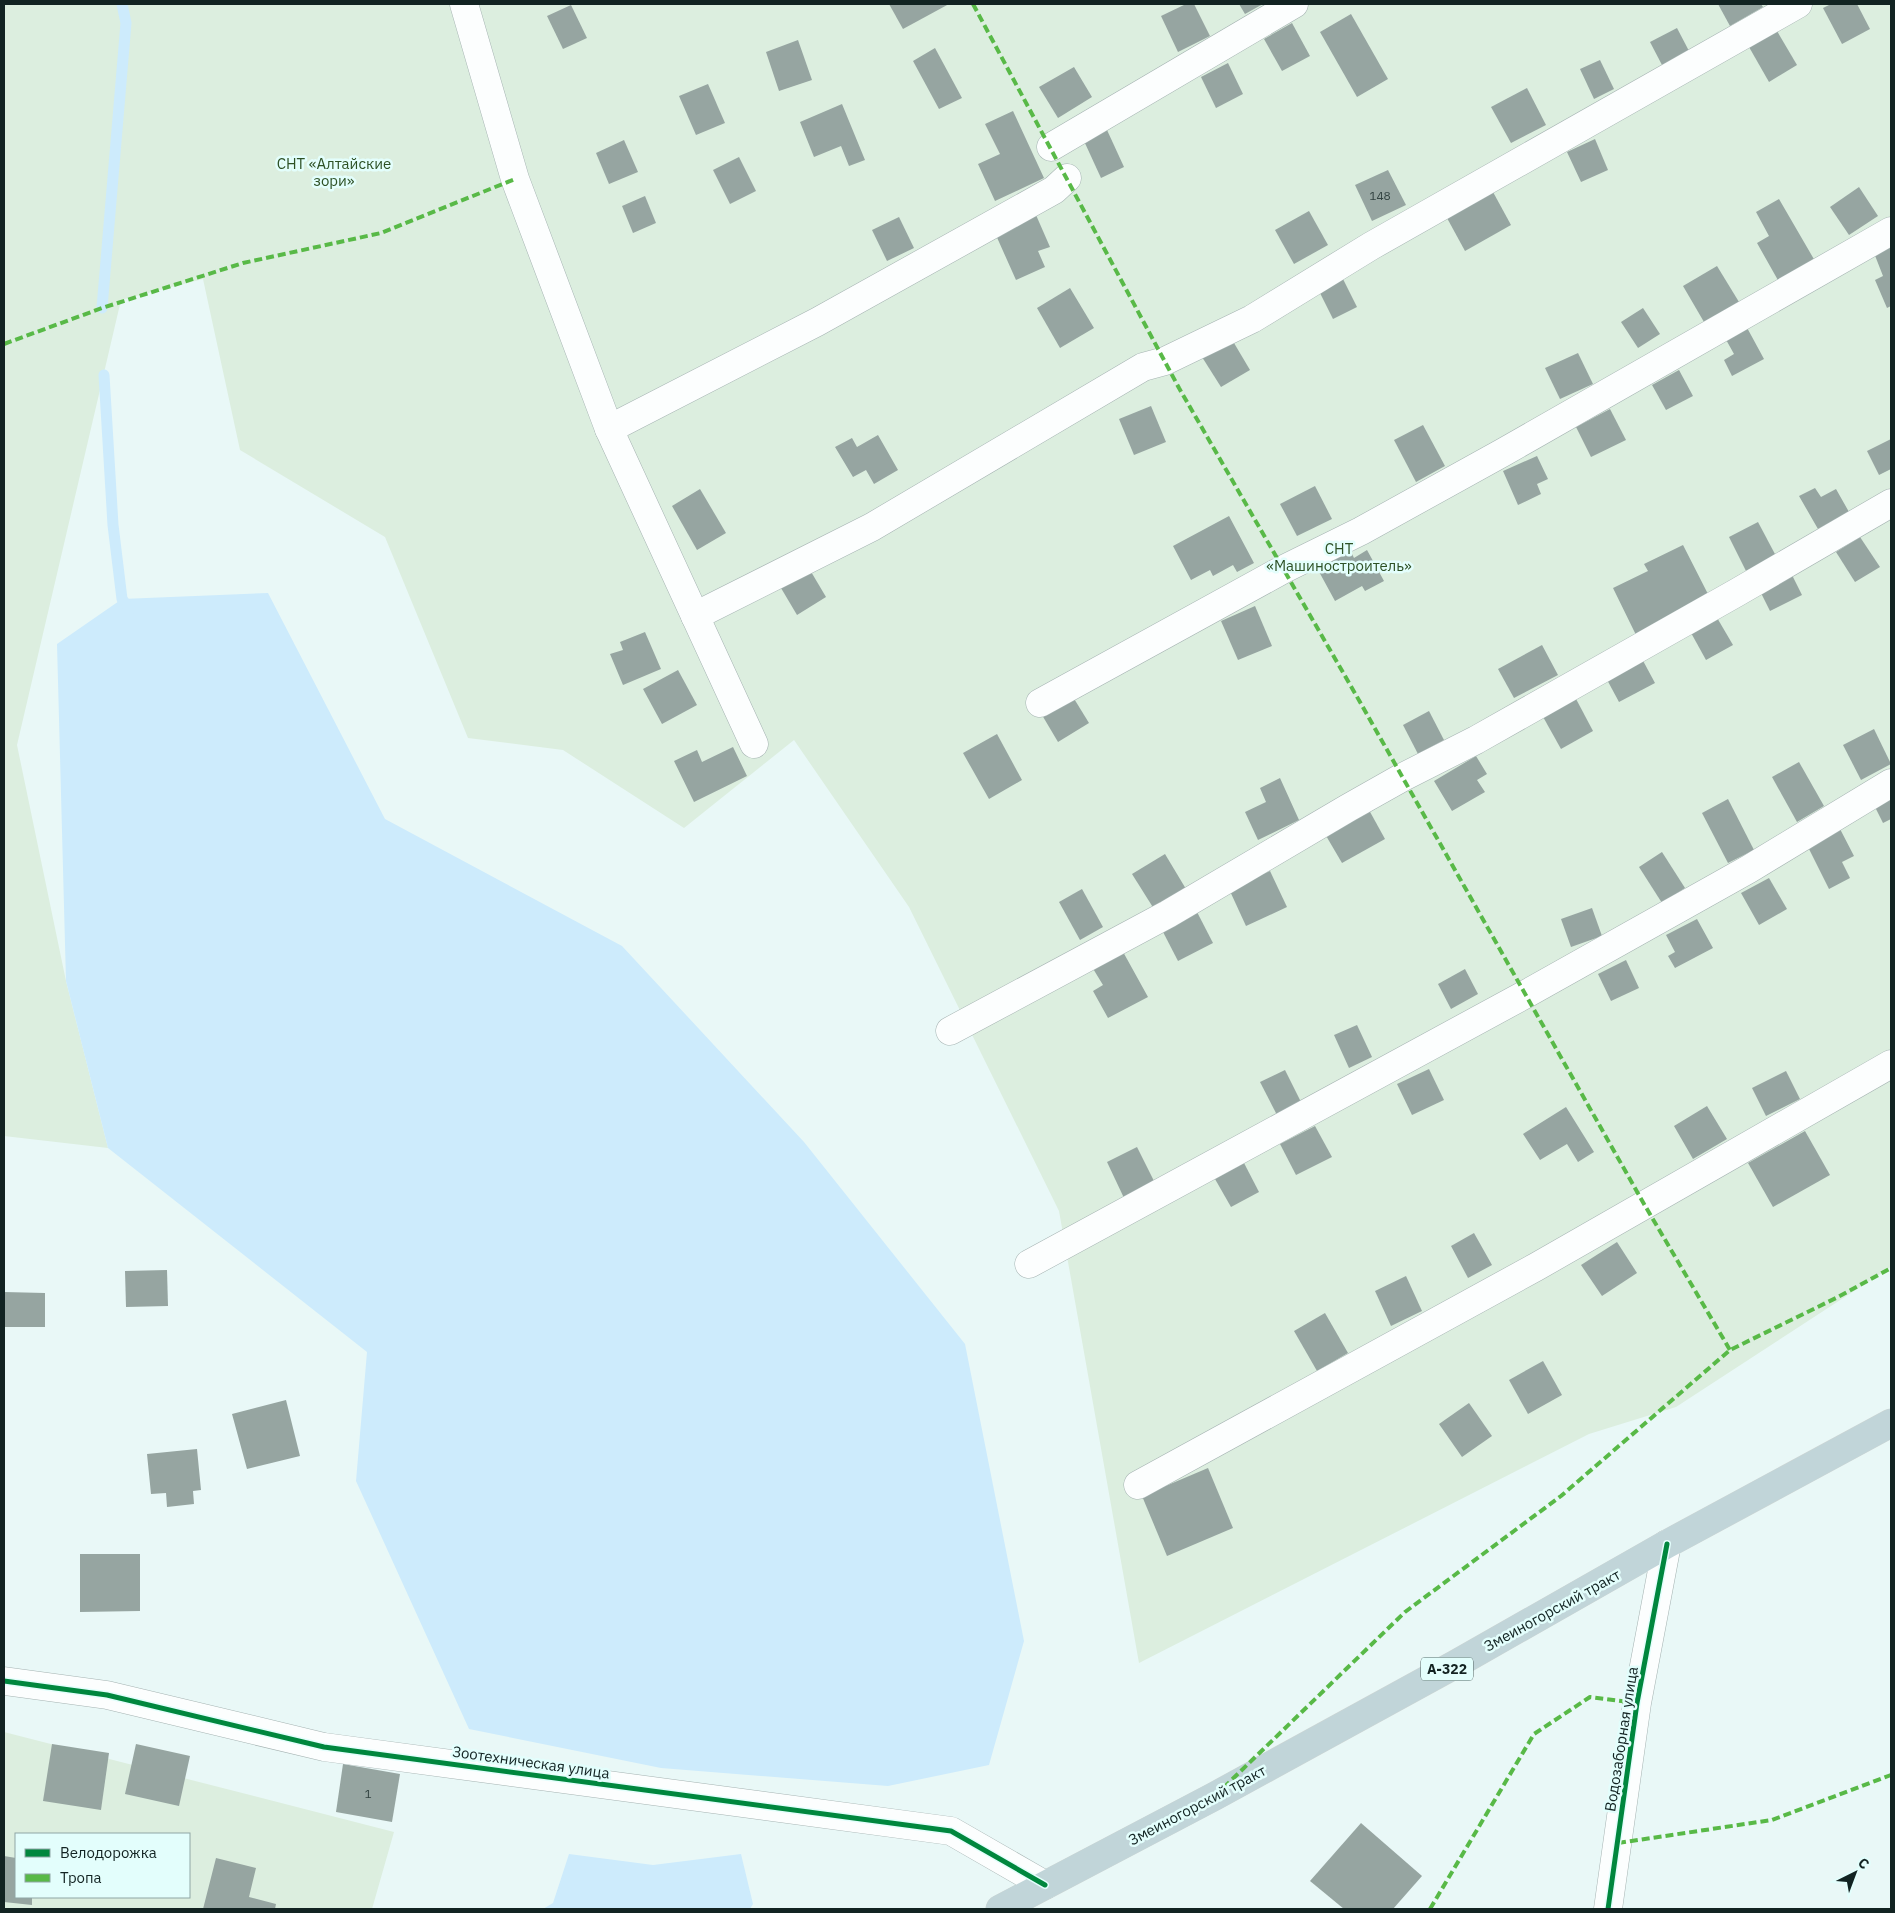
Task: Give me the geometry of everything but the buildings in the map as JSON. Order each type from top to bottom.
[{"type":"highway","name":"Змеиногорский тракт","points":[[1000,1909],[1224,1791],[1456,1664],[1667,1544],[1891,1423]]},
{"type":"street","points":[[464,4],[514,179],[609,429],[754,744]]},
{"type":"street","points":[[1051,147],[1294,4]]},
{"type":"street","points":[[695,616],[872,527],[1143,368],[1165,361],[1252,319],[1371,246],[1798,4]]},
{"type":"street","points":[[609,429],[818,322],[1054,190],[1067,178]]},
{"type":"street","points":[[1040,703],[1284,569],[1361,531],[1486,462],[1891,231]]},
{"type":"street","points":[[950,1031],[1168,914],[1403,777],[1476,740],[1891,503]]},
{"type":"street","points":[[1029,1264],[1526,994],[1741,874],[1891,783]]},
{"type":"street","points":[[1138,1485],[1536,1267],[1891,1064]]},
{"type":"street","name":"Водозаборная улица","points":[[1608,1909],[1637,1703],[1667,1544]]},
{"type":"street","name":"Зоотехническая улица","points":[[4,1681],[106,1695],[324,1747],[951,1831],[1045,1885]]},
{"type":"green space","name":"СНТ «Машиностроитель»","points":[[4,4],[1891,4],[1891,1267],[1676,1407],[1589,1434],[1139,1663],[1059,1211],[909,907],[794,740],[684,828],[563,750],[468,738],[385,537],[240,450],[203,279],[121,300],[17,745],[66,981],[108,1148],[4,1136]]},
{"type":"green space","points":[[4,1732],[394,1832],[372,1909],[4,1909]]},
{"type":"water","points":[[268,593],[385,819],[622,946],[804,1142],[965,1344],[1024,1641],[989,1765],[888,1786],[661,1768],[469,1729],[356,1481],[367,1352],[108,1148],[66,981],[57,644],[122,599]]},
{"type":"water","points":[[569,1854],[653,1865],[741,1854],[753,1904],[750,1909],[543,1909],[553,1903]]},
{"type":"waterway","points":[[102,308],[126,23],[122,4]]},
{"type":"waterway","points":[[104,375],[113,525],[122,599],[130,610]]},
{"type":"marked path","points":[[973,4],[1179,388],[1356,695],[1644,1204],[1730,1350]]},
{"type":"marked path","points":[[4,344],[102,308],[243,263],[381,233],[515,179]]},
{"type":"marked path","points":[[1215,1796],[1405,1612],[1561,1496],[1730,1350],[1836,1298],[1891,1268]]},
{"type":"marked path","points":[[1430,1909],[1534,1734],[1590,1697],[1637,1703]]},
{"type":"marked path","points":[[1618,1843],[1772,1820],[1891,1775]]},
{"type":"cycle path","points":[[1608,1909],[1637,1703],[1667,1544]]},
{"type":"cycle path","points":[[4,1681],[107,1695],[324,1747],[951,1831],[1045,1885]]},
{"type":"park label","name":"СНТ «Алтайские зори»","points":[[334,172]]}]
